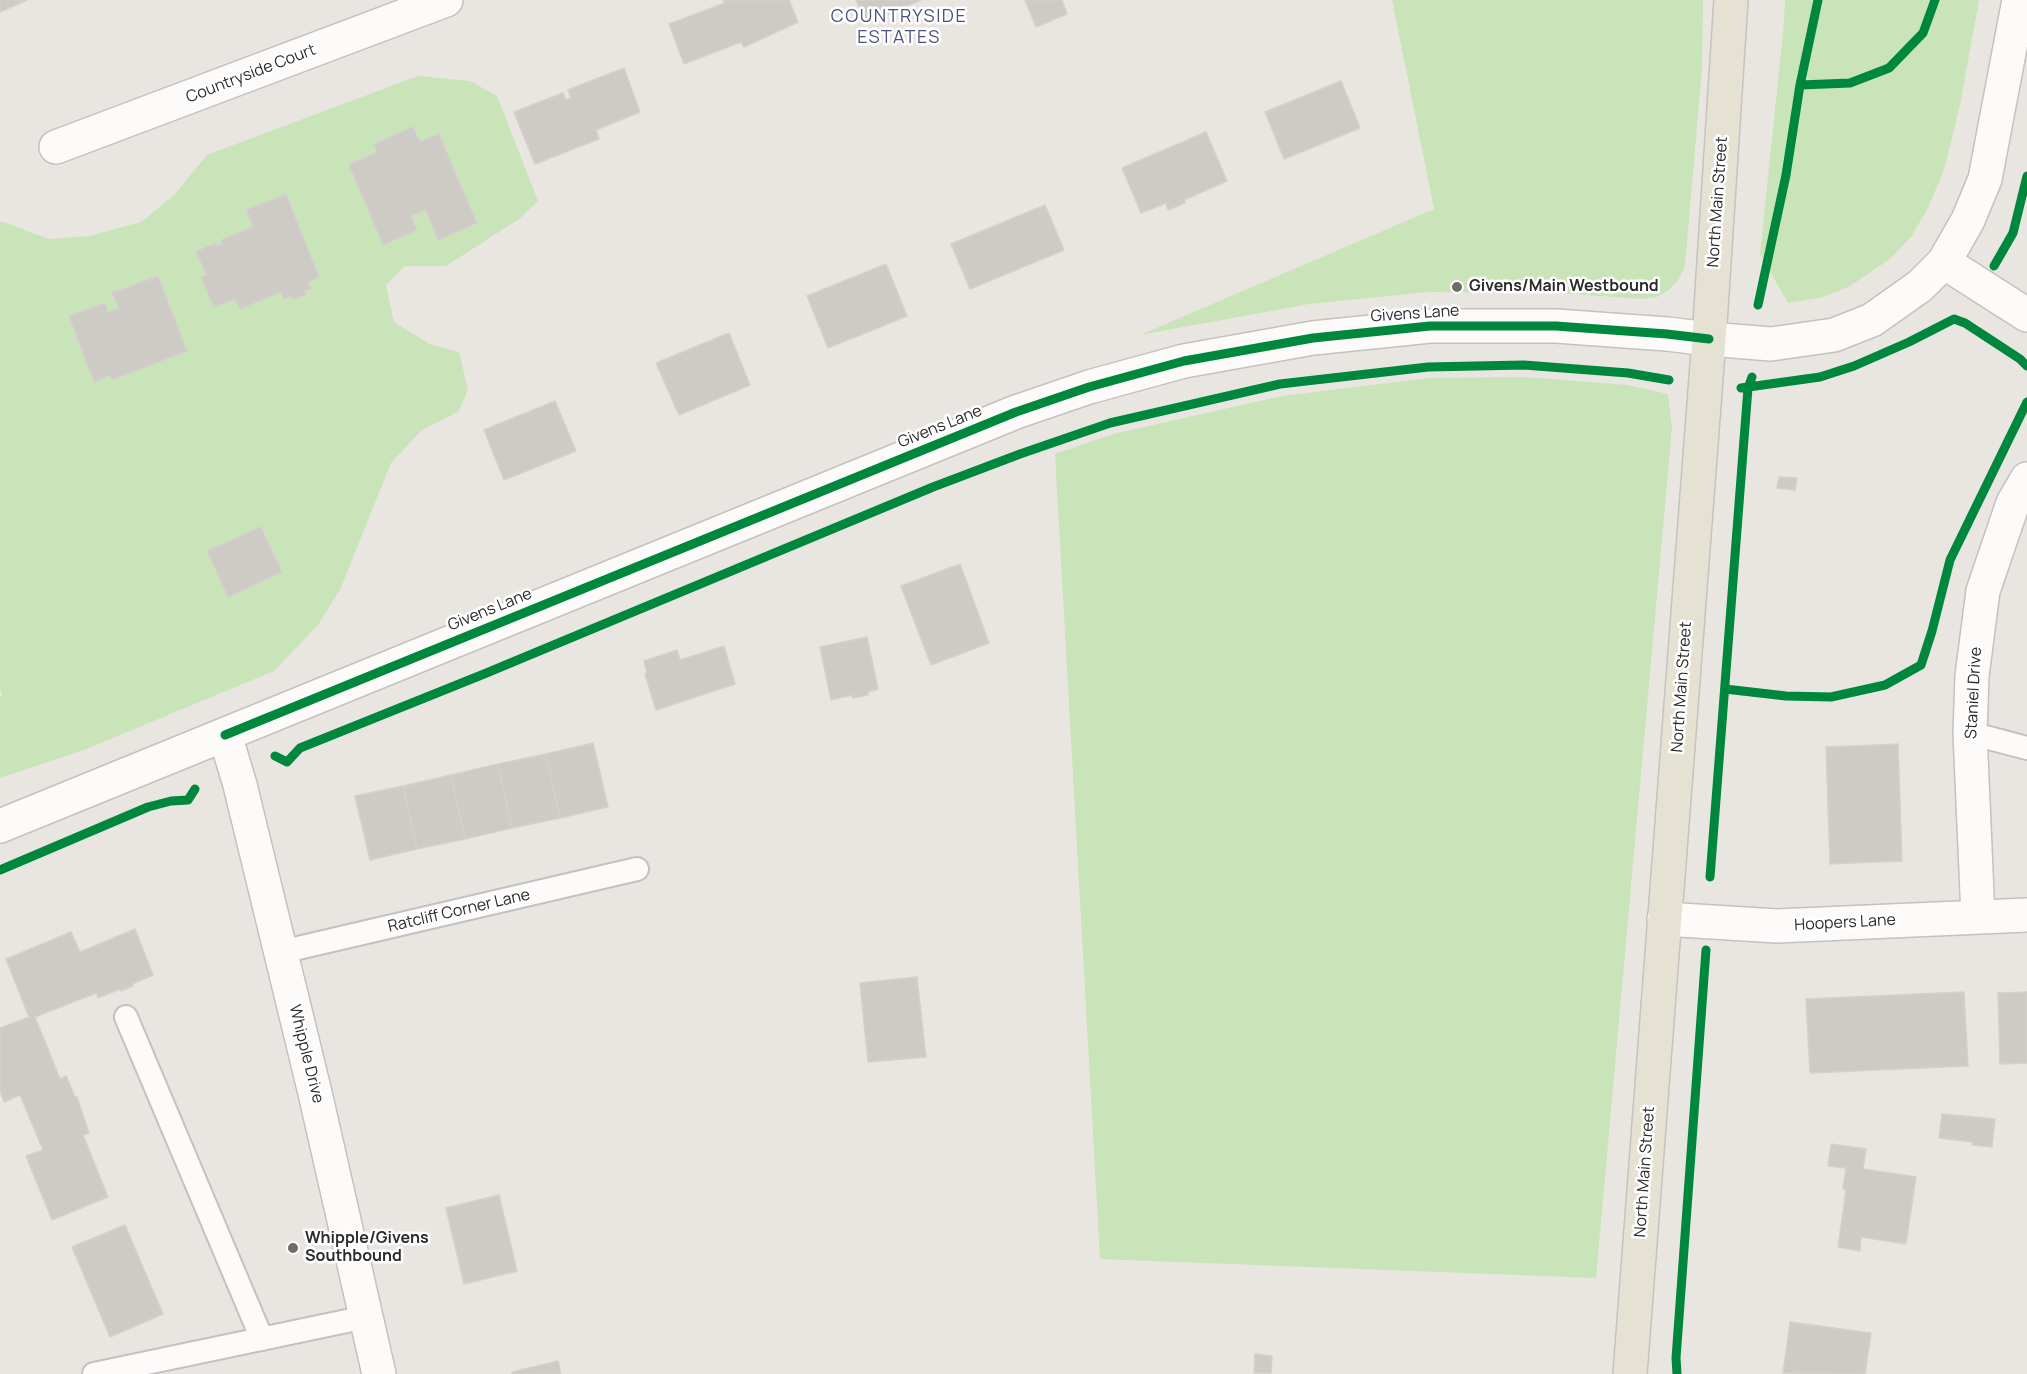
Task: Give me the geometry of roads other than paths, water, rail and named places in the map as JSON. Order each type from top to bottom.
[{"type":"main road","name":"North Main Street","points":[[1630,1374],[1709,339],[1731,0]]},
{"type":"street","name":"Countryside Court","points":[[56,147],[446,0]]},
{"type":"street","name":"Givens Lane","points":[[0,826],[1016,412],[1089,387],[1184,361],[1313,338],[1430,327],[1556,327],[1771,344],[1834,335],[1872,320],[1920,286],[1944,262],[1968,220],[1984,179],[2019,0]]},
{"type":"street","points":[[1944,262],[2027,315]]},
{"type":"street","name":"Staniel Drive","points":[[1978,917],[1970,733],[1972,676],[1983,591],[2013,502],[2027,478]]},
{"type":"street","name":"Whipple Drive","points":[[225,735],[240,785],[281,952],[379,1374]]},
{"type":"street","name":"Hoopers Lane","points":[[1664,919],[1777,926],[2027,915]]},
{"type":"lane","points":[[1970,733],[2027,748]]},
{"type":"lane","name":"Ratcliff Corner Lane","points":[[281,952],[637,869]]},
{"type":"lane","points":[[126,1017],[262,1339]]},
{"type":"lane","points":[[94,1374],[366,1317]]},
{"type":"place","name":"Givens/Main Westbound","points":[[1457,287]]},
{"type":"place","name":"Whipple/Givens Southbound","points":[[293,1248]]},
{"type":"district","name":"COUNTRYSIDE ESTATES","points":[[899,27]]}]
